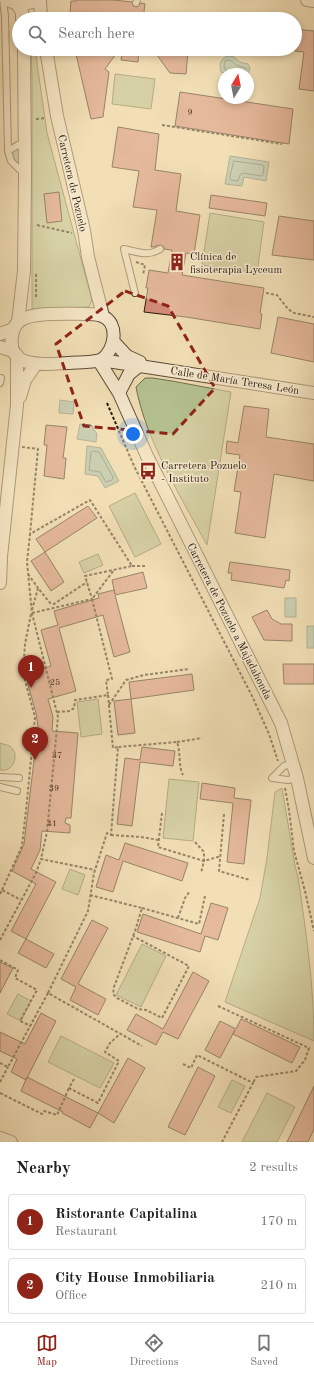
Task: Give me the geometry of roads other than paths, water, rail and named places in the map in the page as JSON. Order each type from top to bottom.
[{"type":"street","points":[[12,2],[25,4],[36,0]]},
{"type":"street","points":[[40,0],[41,12]]},
{"type":"street","points":[[307,0],[314,1]]},
{"type":"street","points":[[12,2],[22,12]]},
{"type":"street","points":[[0,583],[17,405],[15,353],[11,339],[15,326],[24,271],[24,56]]},
{"type":"street","name":"Carretera de Pozuelo","points":[[47,56],[57,116],[84,230],[88,257],[103,316]]},
{"type":"street","points":[[0,334],[15,326],[25,318],[38,315],[86,314],[103,316],[113,329],[114,342],[107,356],[100,360],[36,364],[24,361],[15,353],[0,347]]},
{"type":"street","name":"Calle de María Teresa León","points":[[114,342],[127,356],[156,368]]},
{"type":"street","name":"Calle de María Teresa León","points":[[100,360],[314,392]]},
{"type":"street","name":"Carretera de Pozuelo a Majadahonda","points":[[100,360],[120,393],[147,456],[281,723],[294,764],[314,858]]},
{"type":"street","points":[[17,405],[26,380],[36,364]]},
{"type":"street","points":[[120,393],[129,374],[139,366]]},
{"type":"street","points":[[0,566],[2,553]]},
{"type":"street","points":[[0,1138],[11,1142]]},
{"type":"lane","points":[[3,0],[5,16],[8,150],[11,161],[25,175]]},
{"type":"lane","points":[[8,150],[18,145],[25,146]]},
{"type":"lane","points":[[135,293],[124,249],[144,254],[153,254],[160,249]]},
{"type":"lane","points":[[0,378],[2,378],[0,383]]},
{"type":"lane","points":[[294,764],[284,766],[272,778],[288,780],[297,778]]},
{"type":"lane","points":[[0,777],[19,778]]},
{"type":"lane","points":[[0,787],[17,791]]},
{"type":"water","points":[[225,57],[234,57],[240,62],[248,64],[250,68],[220,68],[221,62]]},
{"type":"water","points":[[230,156],[269,162],[266,181],[244,177],[242,186],[225,184]]},
{"type":"water","points":[[60,400],[74,402],[73,414],[59,413]]},
{"type":"water","points":[[80,424],[91,425],[97,434],[96,442],[77,439]]},
{"type":"water","points":[[87,446],[101,448],[119,481],[105,488],[98,476],[85,474]]},
{"type":"water","points":[[285,598],[296,598],[296,617],[285,617]]},
{"type":"water","points":[[307,626],[314,626],[314,648],[307,648]]},
{"type":"place","name":"Clínica de fisioterapia Lyceum","points":[[177,262]]},
{"type":"place","name":"Carretera Pozuelo - Instituto","points":[[148,471]]},
{"type":"place","name":"Ristorante Capitalina","points":[[31,688]]},
{"type":"place","name":"City House Inmobiliaria","points":[[35,760]]}]
